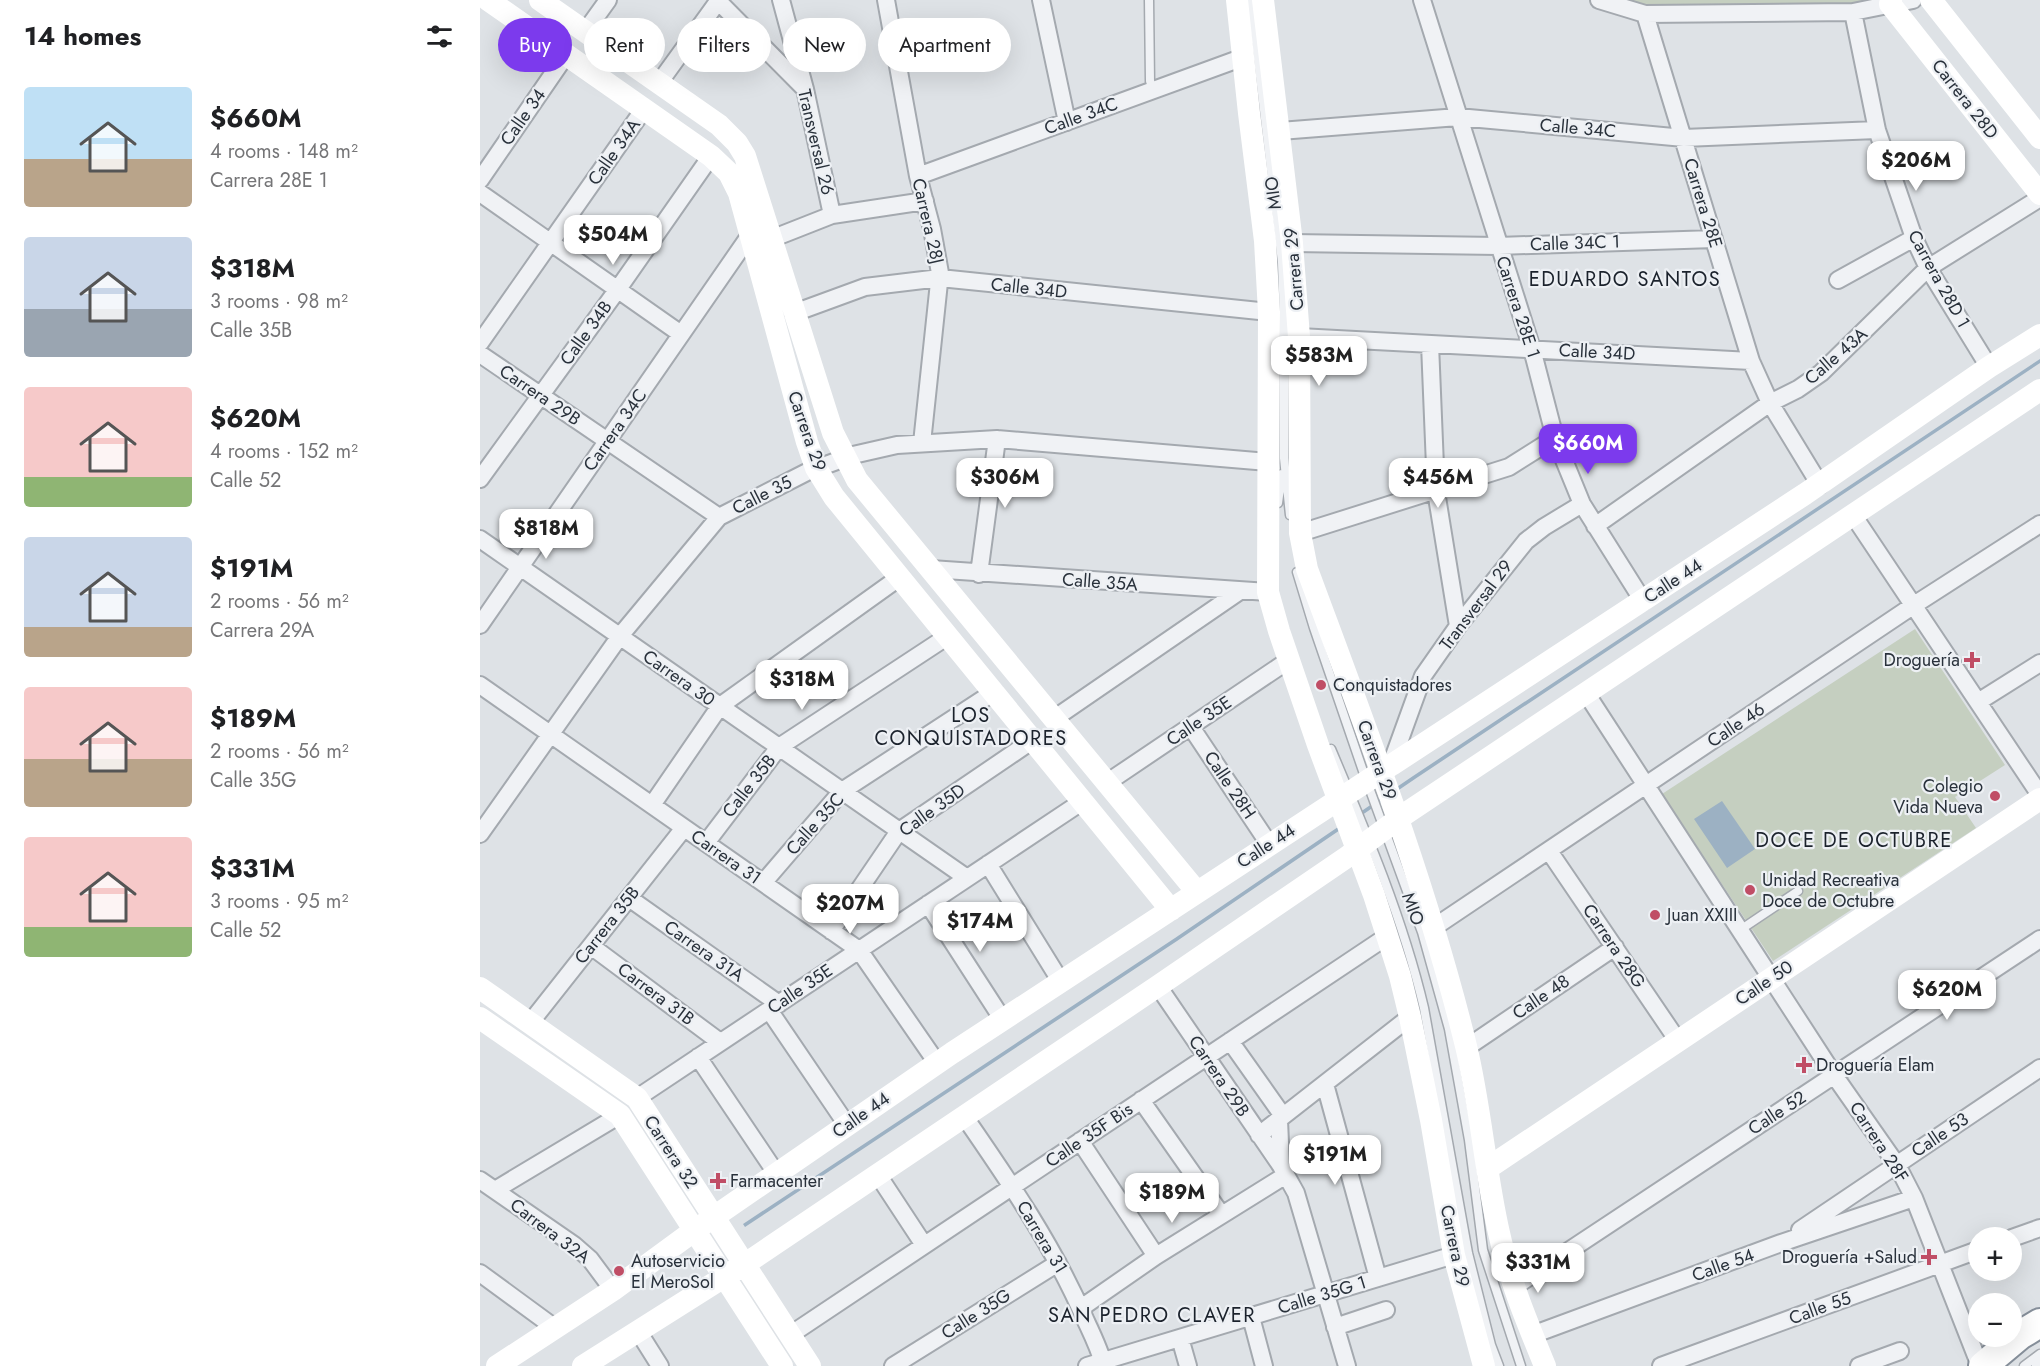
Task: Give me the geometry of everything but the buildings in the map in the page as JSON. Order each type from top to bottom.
[{"type":"highway","points":[[1982,1366],[2020,1335],[2040,1323]]},
{"type":"main road","name":"Carrera 29","points":[[486,0],[512,18]]},
{"type":"main road","name":"Carrera 29","points":[[540,0],[584,31]]},
{"type":"main road","name":"Carrera 29","points":[[1237,0],[1265,241],[1269,312],[1276,460],[1268,592],[1278,631],[1289,660],[1363,786],[1376,832],[1433,928],[1466,1048],[1498,1233],[1514,1287],[1545,1366]]},
{"type":"main road","name":"Carrera 29","points":[[1263,0],[1292,243],[1299,337],[1296,537],[1307,569],[1376,832],[1389,935],[1410,1017],[1431,1120],[1454,1255],[1484,1366]]},
{"type":"main road","name":"Carrera 28D","points":[[1931,0],[2040,138]]},
{"type":"main road","name":"Carrera 28D","points":[[1890,2],[2040,196]]},
{"type":"main road","name":"Carrera 29","points":[[572,59],[711,156],[722,165],[735,182],[794,313],[833,433],[857,480],[1197,892]]},
{"type":"main road","name":"Carrera 29","points":[[643,72],[719,125],[737,142],[745,156],[807,442],[816,468],[834,497],[1171,910]]},
{"type":"main road","name":"Calle 44","points":[[497,1366],[613,1290],[694,1230],[937,1063],[1820,485],[1989,367],[2040,335]]},
{"type":"main road","points":[[584,1366],[744,1265],[1158,986],[1376,832],[2040,390]]},
{"type":"main road","points":[[807,442],[810,447],[822,451],[831,444],[833,433]]},
{"type":"main road","points":[[834,497],[833,486],[841,477],[852,477],[857,480]]},
{"type":"main road","name":"Calle 50","points":[[1488,1168],[2040,797]]},
{"type":"main road","points":[[1151,885],[1163,885],[1168,882],[1175,873],[1176,866]]},
{"type":"main road","name":"Carrera 32","points":[[480,988],[637,1098],[810,1366]]},
{"type":"main road","name":"Carrera 32","points":[[480,1018],[620,1115],[782,1366]]},
{"type":"street","points":[[480,8],[486,0]]},
{"type":"street","points":[[595,18],[608,0]]},
{"type":"street","name":"Transversal 26","points":[[781,0],[805,88],[832,215]]},
{"type":"street","name":"Carrera 28J","points":[[886,0],[918,176],[932,229],[940,278],[922,443]]},
{"type":"street","points":[[1041,0],[1067,122]]},
{"type":"street","name":"Carrera 28E 1","points":[[1422,0],[1532,349],[1555,438],[1582,504],[1643,601]]},
{"type":"street","points":[[1605,1],[1645,14],[1854,12],[1890,2],[1913,0]]},
{"type":"street","points":[[659,83],[718,1],[805,88]]},
{"type":"street","name":"Carrera 28D 1","points":[[1854,12],[1877,130],[1914,238],[1928,268],[1989,367]]},
{"type":"street","name":"Carrera 28E","points":[[1645,14],[1751,360],[1770,403],[1820,485]]},
{"type":"street","name":"Calle 34C","points":[[918,176],[1244,57]]},
{"type":"street","name":"Calle 34","points":[[480,180],[554,72]]},
{"type":"street","name":"Calle 34A","points":[[480,343],[644,109]]},
{"type":"street","name":"Calle 34C","points":[[1280,131],[1458,117],[1684,138],[1877,130]]},
{"type":"street","name":"Calle 34B","points":[[480,479],[711,156]]},
{"type":"street","points":[[480,193],[681,334]]},
{"type":"street","name":"Calle 43A","points":[[1594,526],[1770,403],[1798,389],[1821,373],[1928,268],[2040,196]]},
{"type":"street","points":[[761,237],[832,215],[925,201]]},
{"type":"street","name":"Carrera 34C","points":[[480,625],[681,334],[761,237]]},
{"type":"street","points":[[1838,280],[1914,238]]},
{"type":"street","name":"Calle 34C 1","points":[[1292,243],[1498,246],[1714,239]]},
{"type":"street","name":"Calle 34D","points":[[794,313],[865,287],[940,278],[1269,312]]},
{"type":"street","name":"Calle 34D","points":[[1299,337],[1751,360]]},
{"type":"street","points":[[1430,344],[1436,491],[1458,626]]},
{"type":"street","name":"Carrera 29B","points":[[480,354],[719,517]]},
{"type":"street","points":[[1296,537],[1509,467],[1555,438]]},
{"type":"street","points":[[979,574],[997,439]]},
{"type":"street","name":"Calle 35","points":[[480,834],[620,636],[719,517],[816,468],[879,448],[997,439],[1276,460]]},
{"type":"street","name":"Transversal 29","points":[[1363,786],[1423,676],[1458,626],[1526,541],[1582,504]]},
{"type":"street","points":[[1853,515],[2040,797]]},
{"type":"street","name":"Calle 46","points":[[1433,928],[1914,605],[2040,524]]},
{"type":"street","name":"Carrera 30","points":[[480,539],[967,878]]},
{"type":"street","name":"Calle 35A","points":[[932,569],[1268,592]]},
{"type":"street","points":[[652,805],[720,706],[900,577]]},
{"type":"street","points":[[1055,718],[1240,591]]},
{"type":"street","name":"Calle 35B","points":[[706,843],[779,747],[948,636]]},
{"type":"street","name":"Calle 35E","points":[[1108,782],[1289,660]]},
{"type":"street","points":[[1978,702],[2040,663]]},
{"type":"street","name":"Carrera 31","points":[[480,685],[859,950],[937,1063]]},
{"type":"street","name":"Calle 35C","points":[[763,883],[842,791],[994,692]]},
{"type":"street","name":"Carrera 28F","points":[[1586,693],[1834,1075],[1897,1165],[1914,1198],[1982,1366]]},
{"type":"street","name":"Calle 28H","points":[[1191,726],[1269,844]]},
{"type":"street","name":"Calle 35D","points":[[831,931],[899,831],[1033,740]]},
{"type":"street","name":"Calle 35E","points":[[637,1098],[1083,801]]},
{"type":"street","name":"Carrera 35B","points":[[530,1023],[684,828]]},
{"type":"street","name":"Carrera 28G","points":[[1549,851],[1678,1041]]},
{"type":"street","points":[[988,864],[1061,982]]},
{"type":"street","name":"Carrera 31A","points":[[629,897],[774,1007],[847,1125]]},
{"type":"street","points":[[928,904],[1003,1020]]},
{"type":"street","name":"Calle 35F Bis","points":[[790,1335],[1389,935]]},
{"type":"street","name":"Calle 52","points":[[1514,1287],[2040,939]]},
{"type":"street","name":"Carrera 31B","points":[[591,946],[720,1042]]},
{"type":"street","name":"Calle 48","points":[[1466,1048],[1615,947]]},
{"type":"street","name":"Carrera 29B","points":[[1158,986],[1296,1192],[1324,1294],[1347,1366]]},
{"type":"street","points":[[1259,1135],[1410,1017]]},
{"type":"street","points":[[1230,1041],[1281,1118]]},
{"type":"street","points":[[698,1057],[776,1173]]},
{"type":"street","name":"Calle 53","points":[[1781,1243],[2040,1068]]},
{"type":"street","points":[[1325,1084],[1377,1278]]},
{"type":"street","points":[[1141,1100],[1221,1214]]},
{"type":"street","points":[[495,1190],[620,1115]]},
{"type":"street","name":"Carrera 31","points":[[964,1116],[1012,1186],[1058,1263],[1081,1308],[1098,1364]]},
{"type":"street","name":"Carrera 29B","points":[[1281,1118],[1283,1170]]},
{"type":"street","points":[[1080,1141],[1156,1256]]},
{"type":"street","points":[[1081,1308],[1283,1170]]},
{"type":"street","points":[[878,1174],[924,1245]]},
{"type":"street","name":"Carrera 32A","points":[[480,1180],[574,1245],[601,1271],[613,1290]]},
{"type":"street","name":"Calle 54","points":[[1532,1335],[1781,1243],[1914,1198]]},
{"type":"street","points":[[2022,1234],[2040,1228]]},
{"type":"street","name":"Calle 55","points":[[1661,1366],[1698,1360],[1968,1254]]},
{"type":"street","name":"Calle 35G 1","points":[[1098,1364],[1454,1255]]},
{"type":"street","name":"Calle 35G","points":[[893,1366],[1058,1263]]},
{"type":"street","points":[[480,1273],[555,1328]]},
{"type":"street","points":[[1335,1328],[1386,1310]]},
{"type":"street","points":[[1251,1317],[1264,1366]]},
{"type":"street","points":[[638,1331],[660,1366]]},
{"type":"street","points":[[1180,1338],[1188,1366]]},
{"type":"street","points":[[1858,1366],[1900,1351]]},
{"type":"lane","points":[[1149,0],[1152,90]]},
{"type":"lane","name":"MIO","points":[[1251,0],[1282,262],[1284,318],[1276,460],[1275,550],[1278,598],[1305,679]]},
{"type":"lane","name":"MIO","points":[[1276,460],[1296,537]]},
{"type":"lane","points":[[1295,562],[1363,786]]},
{"type":"lane","points":[[1328,742],[1363,786]]},
{"type":"lane","name":"MIO","points":[[1376,832],[1425,1008],[1468,1253],[1491,1345],[1499,1366]]},
{"type":"lane","name":"MIO","points":[[1376,832],[1422,932],[1449,1029],[1469,1140],[1483,1250],[1521,1366]]},
{"type":"lane","points":[[1740,930],[1798,891]]},
{"type":"lane","points":[[2024,1366],[2040,1354]]},
{"type":"lane","points":[[2036,1366],[2040,1360]]},
{"type":"green space","points":[[1609,0],[1891,0],[1890,4],[1645,14]]},
{"type":"green space","points":[[1915,629],[2005,765],[1955,797],[1976,828],[1773,961],[1662,794]]},
{"type":"water","points":[[2040,359],[2040,363],[1415,779],[1177,941],[745,1227],[743,1224]]},
{"type":"water","points":[[1722,801],[1755,849],[1727,868],[1694,819]]},
{"type":"place","name":"Droguería","points":[[1972,660]]},
{"type":"place","name":"Conquistadores","points":[[1321,685]]},
{"type":"place","name":"Colegio Vida Nueva","points":[[1995,796]]},
{"type":"place","name":"Unidad Recreativa Doce de Octubre","points":[[1750,890]]},
{"type":"place","name":"Juan XXIII","points":[[1655,915]]},
{"type":"place","name":"Droguería Elam","points":[[1804,1065]]},
{"type":"place","name":"Farmacenter","points":[[718,1181]]},
{"type":"place","name":"Droguería +Salud","points":[[1929,1257]]},
{"type":"place","name":"Autoservicio El MeroSol","points":[[619,1271]]},
{"type":"district","name":"EDUARDO SANTOS","points":[[1625,279]]},
{"type":"district","name":"LOS CONQUISTADORES","points":[[971,726]]},
{"type":"district","name":"DOCE DE OCTUBRE","points":[[1854,840]]},
{"type":"district","name":"SAN PEDRO CLAVER","points":[[1152,1315]]}]
